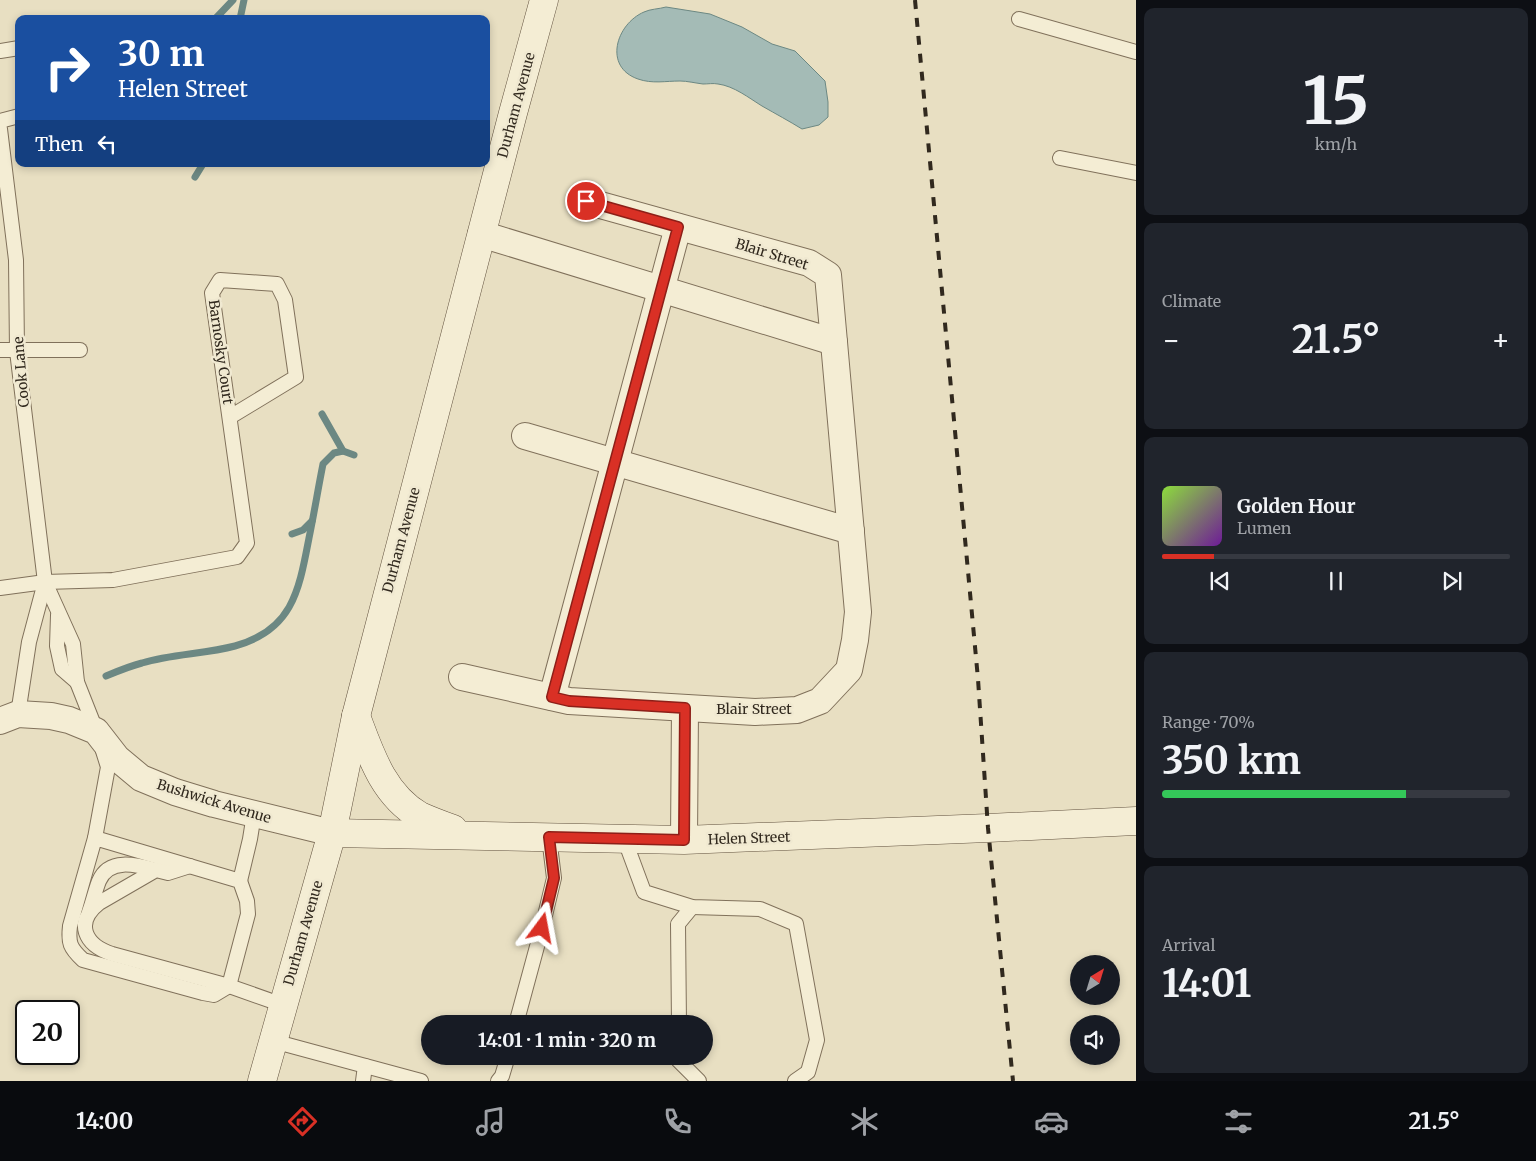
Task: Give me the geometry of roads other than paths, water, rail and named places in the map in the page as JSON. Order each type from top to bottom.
[{"type":"main road","name":"Durham Avenue","points":[[262,1081],[332,832],[356,716],[481,234],[544,0]]},
{"type":"main road","points":[[356,716],[379,773],[402,802],[420,815],[468,835]]},
{"type":"main road","name":"Helen Street","points":[[332,832],[684,840],[1136,820]]},
{"type":"street","name":"Blair Street","points":[[462,677],[569,701],[755,712],[797,710],[820,701],[849,670],[858,612],[828,275],[809,263],[586,201]]},
{"type":"street","points":[[552,697],[678,227]]},
{"type":"street","points":[[481,234],[834,342]]},
{"type":"street","points":[[525,436],[851,531]]},
{"type":"street","points":[[684,840],[685,708]]},
{"type":"street","name":"Bushwick Avenue","points":[[9,717],[51,716],[69,720],[96,731],[117,758],[141,778],[176,792],[254,814],[332,832]]},
{"type":"lane","points":[[1019,19],[1136,52]]},
{"type":"lane","points":[[0,52],[15,49]]},
{"type":"lane","points":[[0,121],[15,117]]},
{"type":"lane","name":"Cook Lane","points":[[0,129],[16,260],[17,351],[45,582],[73,644],[77,682],[108,767],[95,838],[68,939],[73,951],[83,960],[214,995],[229,986]]},
{"type":"lane","points":[[1060,158],[1136,173]]},
{"type":"lane","name":"Barnosky Court","points":[[0,588],[45,582],[113,580],[237,557],[247,542],[212,292],[220,280],[277,284],[285,300],[296,377],[230,417]]},
{"type":"lane","points":[[0,350],[80,350]]},
{"type":"lane","points":[[9,717],[45,582]]},
{"type":"lane","points":[[229,986],[248,914],[247,901],[240,880],[254,814]]},
{"type":"lane","points":[[518,1015],[554,878],[549,837]]},
{"type":"lane","points":[[95,838],[240,880]]},
{"type":"lane","points":[[624,838],[644,892],[692,907],[760,909],[796,924],[817,1040],[808,1072],[795,1081]]},
{"type":"lane","points":[[190,866],[168,873],[124,864],[108,870],[99,882],[86,918],[86,931],[90,941],[100,950],[229,986],[283,1005]]},
{"type":"lane","points":[[86,918],[99,903],[156,870]]},
{"type":"lane","points":[[679,1015],[678,924],[692,907]]},
{"type":"lane","points":[[273,1041],[421,1081]]},
{"type":"lane","points":[[498,1081],[502,1076],[505,1065]]},
{"type":"lane","points":[[683,1065],[699,1081]]},
{"type":"lane","points":[[363,1081],[365,1066]]},
{"type":"water","points":[[666,7],[710,14],[742,27],[772,44],[795,51],[825,81],[828,117],[819,125],[802,129],[724,85],[683,81],[648,81],[638,79],[627,73],[620,65],[617,56],[617,46],[626,26],[634,18],[646,11]]},
{"type":"waterway","points":[[219,15],[233,0]]},
{"type":"waterway","points":[[241,15],[244,0]]},
{"type":"waterway","points":[[195,177],[201,167]]},
{"type":"waterway","points":[[322,414],[343,451],[354,455]]},
{"type":"waterway","points":[[106,676],[153,660],[235,646],[254,639],[270,630],[290,606],[296,591],[305,557],[323,464],[334,453],[343,451]]},
{"type":"waterway","points":[[292,534],[303,530],[312,521]]},
{"type":"railway","points":[[915,0],[978,679],[988,828],[1013,1081]]}]
